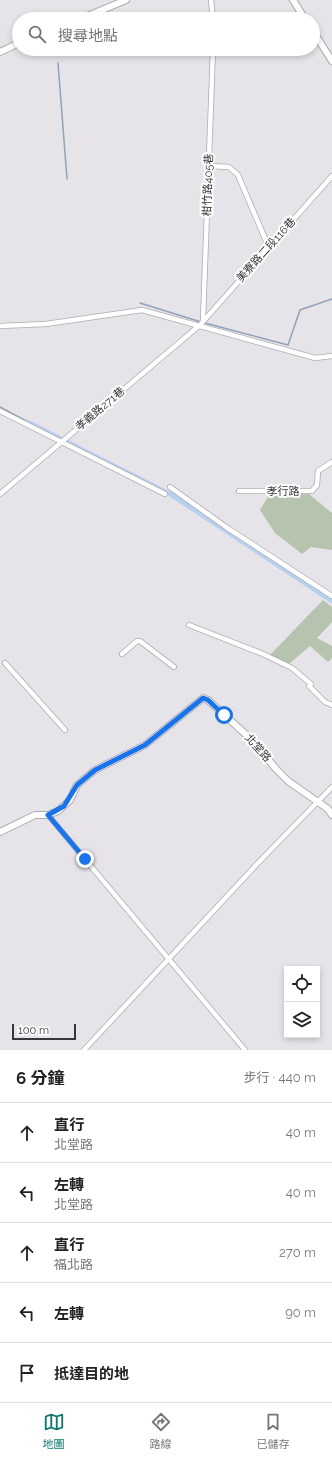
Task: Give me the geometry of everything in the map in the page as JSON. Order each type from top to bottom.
[{"type":"street","points":[[97,12],[126,0]]},
{"type":"street","points":[[211,0],[212,12]]},
{"type":"street","points":[[293,0],[301,12]]},
{"type":"street","points":[[320,42],[332,60]]},
{"type":"street","points":[[0,52],[12,47]]},
{"type":"street","name":"柑竹路405巷","points":[[201,322],[213,56]]},
{"type":"street","points":[[209,166],[229,166],[238,175],[269,248]]},
{"type":"street","name":"美寮路二段116巷","points":[[201,322],[332,176]]},
{"type":"street","points":[[0,326],[46,324],[142,310],[201,322],[291,352],[315,358],[332,356]]},
{"type":"street","name":"孝義路271巷","points":[[0,494],[201,322]]},
{"type":"street","points":[[0,411],[165,494]]},
{"type":"street","name":"孝行路","points":[[239,491],[312,491],[318,485],[318,471],[332,462]]},
{"type":"street","points":[[170,487],[226,527],[332,596]]},
{"type":"street","points":[[189,625],[263,654],[292,668],[325,702],[332,705]]},
{"type":"street","points":[[122,654],[137,641],[140,641],[174,667]]},
{"type":"street","points":[[5,663],[65,730]]},
{"type":"street","name":"北堂路","points":[[48,815],[64,806],[77,785],[95,770],[145,745],[203,698],[208,700],[253,741],[288,781],[328,809],[332,815]]},
{"type":"street","points":[[84,1050],[332,787]]},
{"type":"street","points":[[0,832],[35,815],[48,815],[245,1050]]},
{"type":"green space","points":[[309,494],[332,513],[332,550],[311,547],[302,554],[275,533],[260,510],[269,495]]},
{"type":"green space","points":[[323,600],[332,607],[332,622],[317,638],[332,646],[332,658],[328,662],[310,646],[289,664],[269,656]]},
{"type":"waterway","points":[[58,63],[67,179]]},
{"type":"waterway","points":[[205,323],[288,345],[300,310],[332,299]]},
{"type":"waterway","points":[[140,303],[201,322]]},
{"type":"waterway","points":[[0,407],[28,422]]},
{"type":"waterway","points":[[28,422],[170,494],[332,601]]},
{"type":"route","points":[[85,859],[48,815],[58,811],[64,806],[70,800],[77,785],[95,770],[131,754],[145,745],[203,698],[208,700],[224,715]]}]
